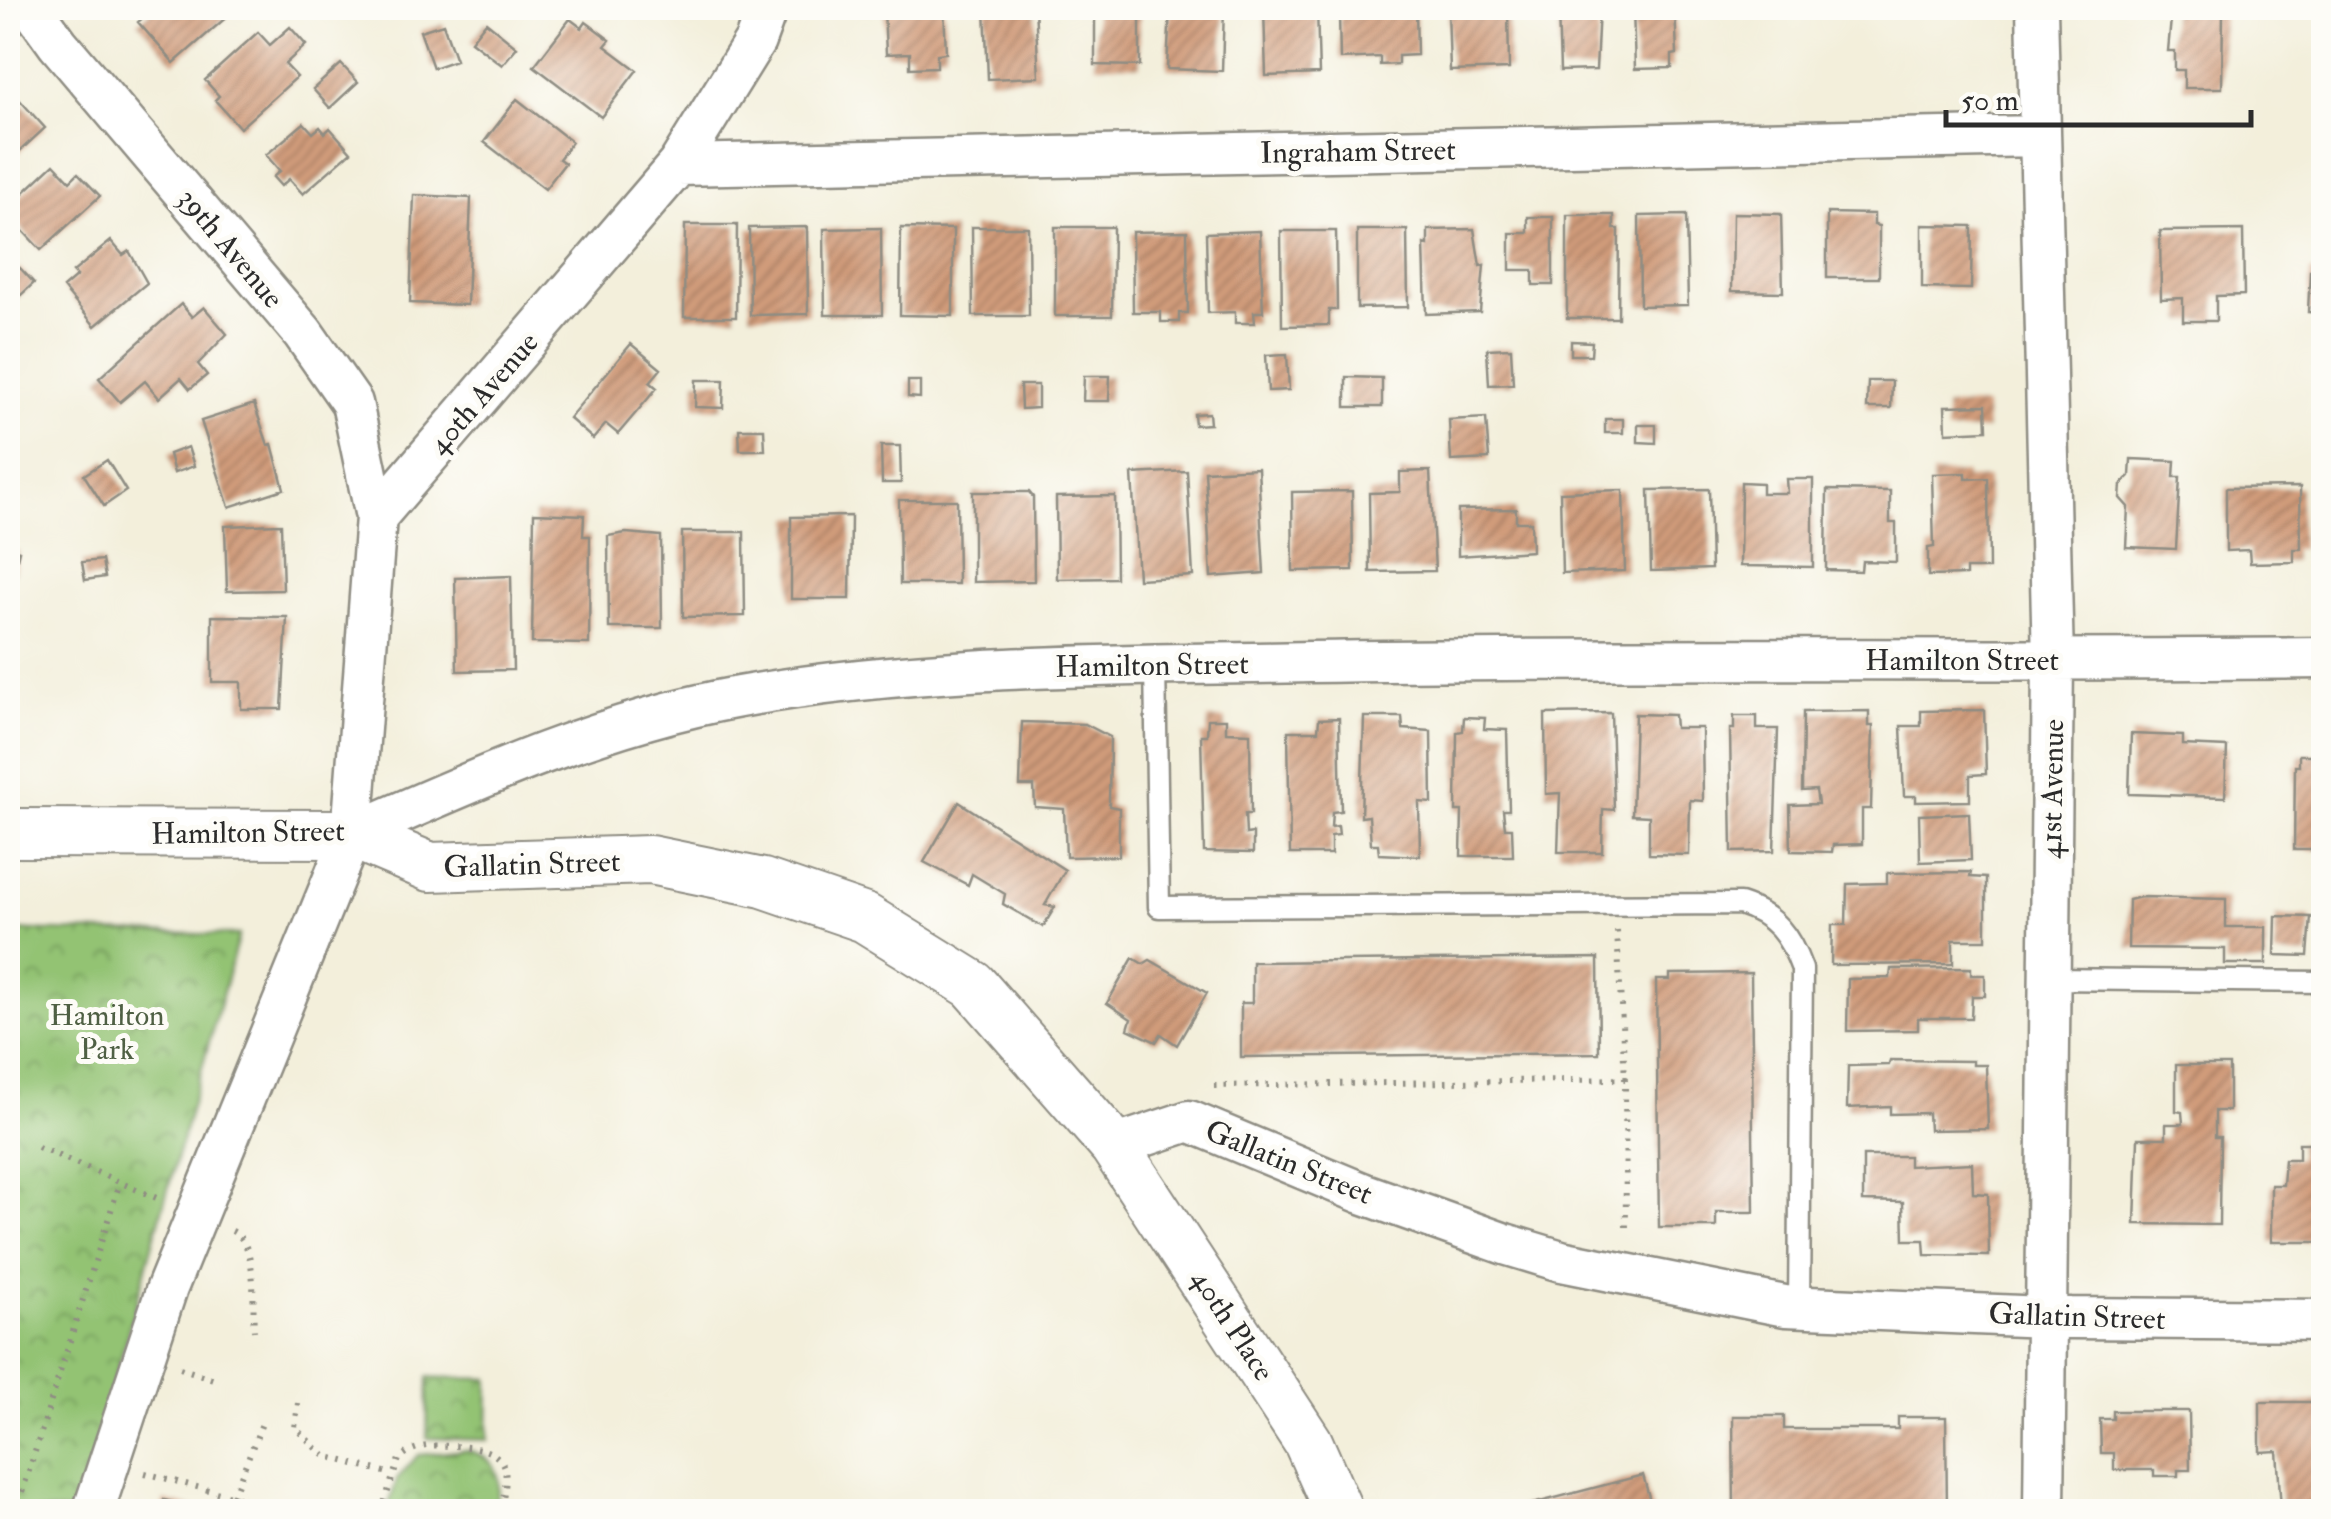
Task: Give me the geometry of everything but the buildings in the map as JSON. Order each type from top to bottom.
[{"type":"street","name":"39th Avenue","points":[[32,8],[58,44],[304,332],[352,403],[376,516]]},
{"type":"street","name":"40th Avenue","points":[[376,516],[678,165],[755,41],[768,8]]},
{"type":"street","name":"41st Avenue","points":[[2037,8],[2053,661],[2043,1318],[2044,1512]]},
{"type":"street","name":"Ingraham Street","points":[[678,165],[2038,136]]},
{"type":"street","points":[[93,1512],[166,1288],[352,834],[376,516]]},
{"type":"street","name":"Hamilton Street","points":[[10,829],[352,834],[532,755],[735,698],[931,670],[1592,657],[2053,661],[2324,658]]},
{"type":"street","name":"Gallatin Street","points":[[352,834],[430,868],[650,860],[763,883],[866,918],[974,985],[1114,1146],[1189,1121],[1362,1193],[1561,1261],[1800,1307],[2043,1318],[2324,1320]]},
{"type":"street","name":"40th Place","points":[[1114,1146],[1308,1442],[1339,1512]]},
{"type":"lane","points":[[1155,665],[1160,907],[1740,904],[1760,911],[1782,928],[1802,969],[1800,1307]]},
{"type":"lane","points":[[2050,980],[2324,982]]},
{"type":"path","points":[[1618,904],[1616,962],[1624,1005],[1626,1249]]},
{"type":"path","points":[[1212,1086],[1625,1079]]},
{"type":"path","points":[[16,1512],[120,1182]]},
{"type":"path","points":[[174,1366],[216,1380]]},
{"type":"path","points":[[298,1403],[294,1428],[325,1456],[392,1474]]},
{"type":"path","points":[[233,1496],[263,1421]]},
{"type":"path","points":[[381,1512],[392,1474],[408,1450],[424,1445],[486,1446],[498,1456],[505,1473],[499,1512]]},
{"type":"path","points":[[138,1471],[290,1512]]},
{"type":"green space","name":"Hamilton Park","points":[[8,930],[239,935],[78,1511],[8,1512]]},
{"type":"green space","points":[[428,1377],[489,1379],[488,1440],[427,1438]]},
{"type":"green space","points":[[468,1450],[488,1460],[497,1473],[499,1490],[493,1511],[387,1511],[397,1479],[418,1455]]}]
